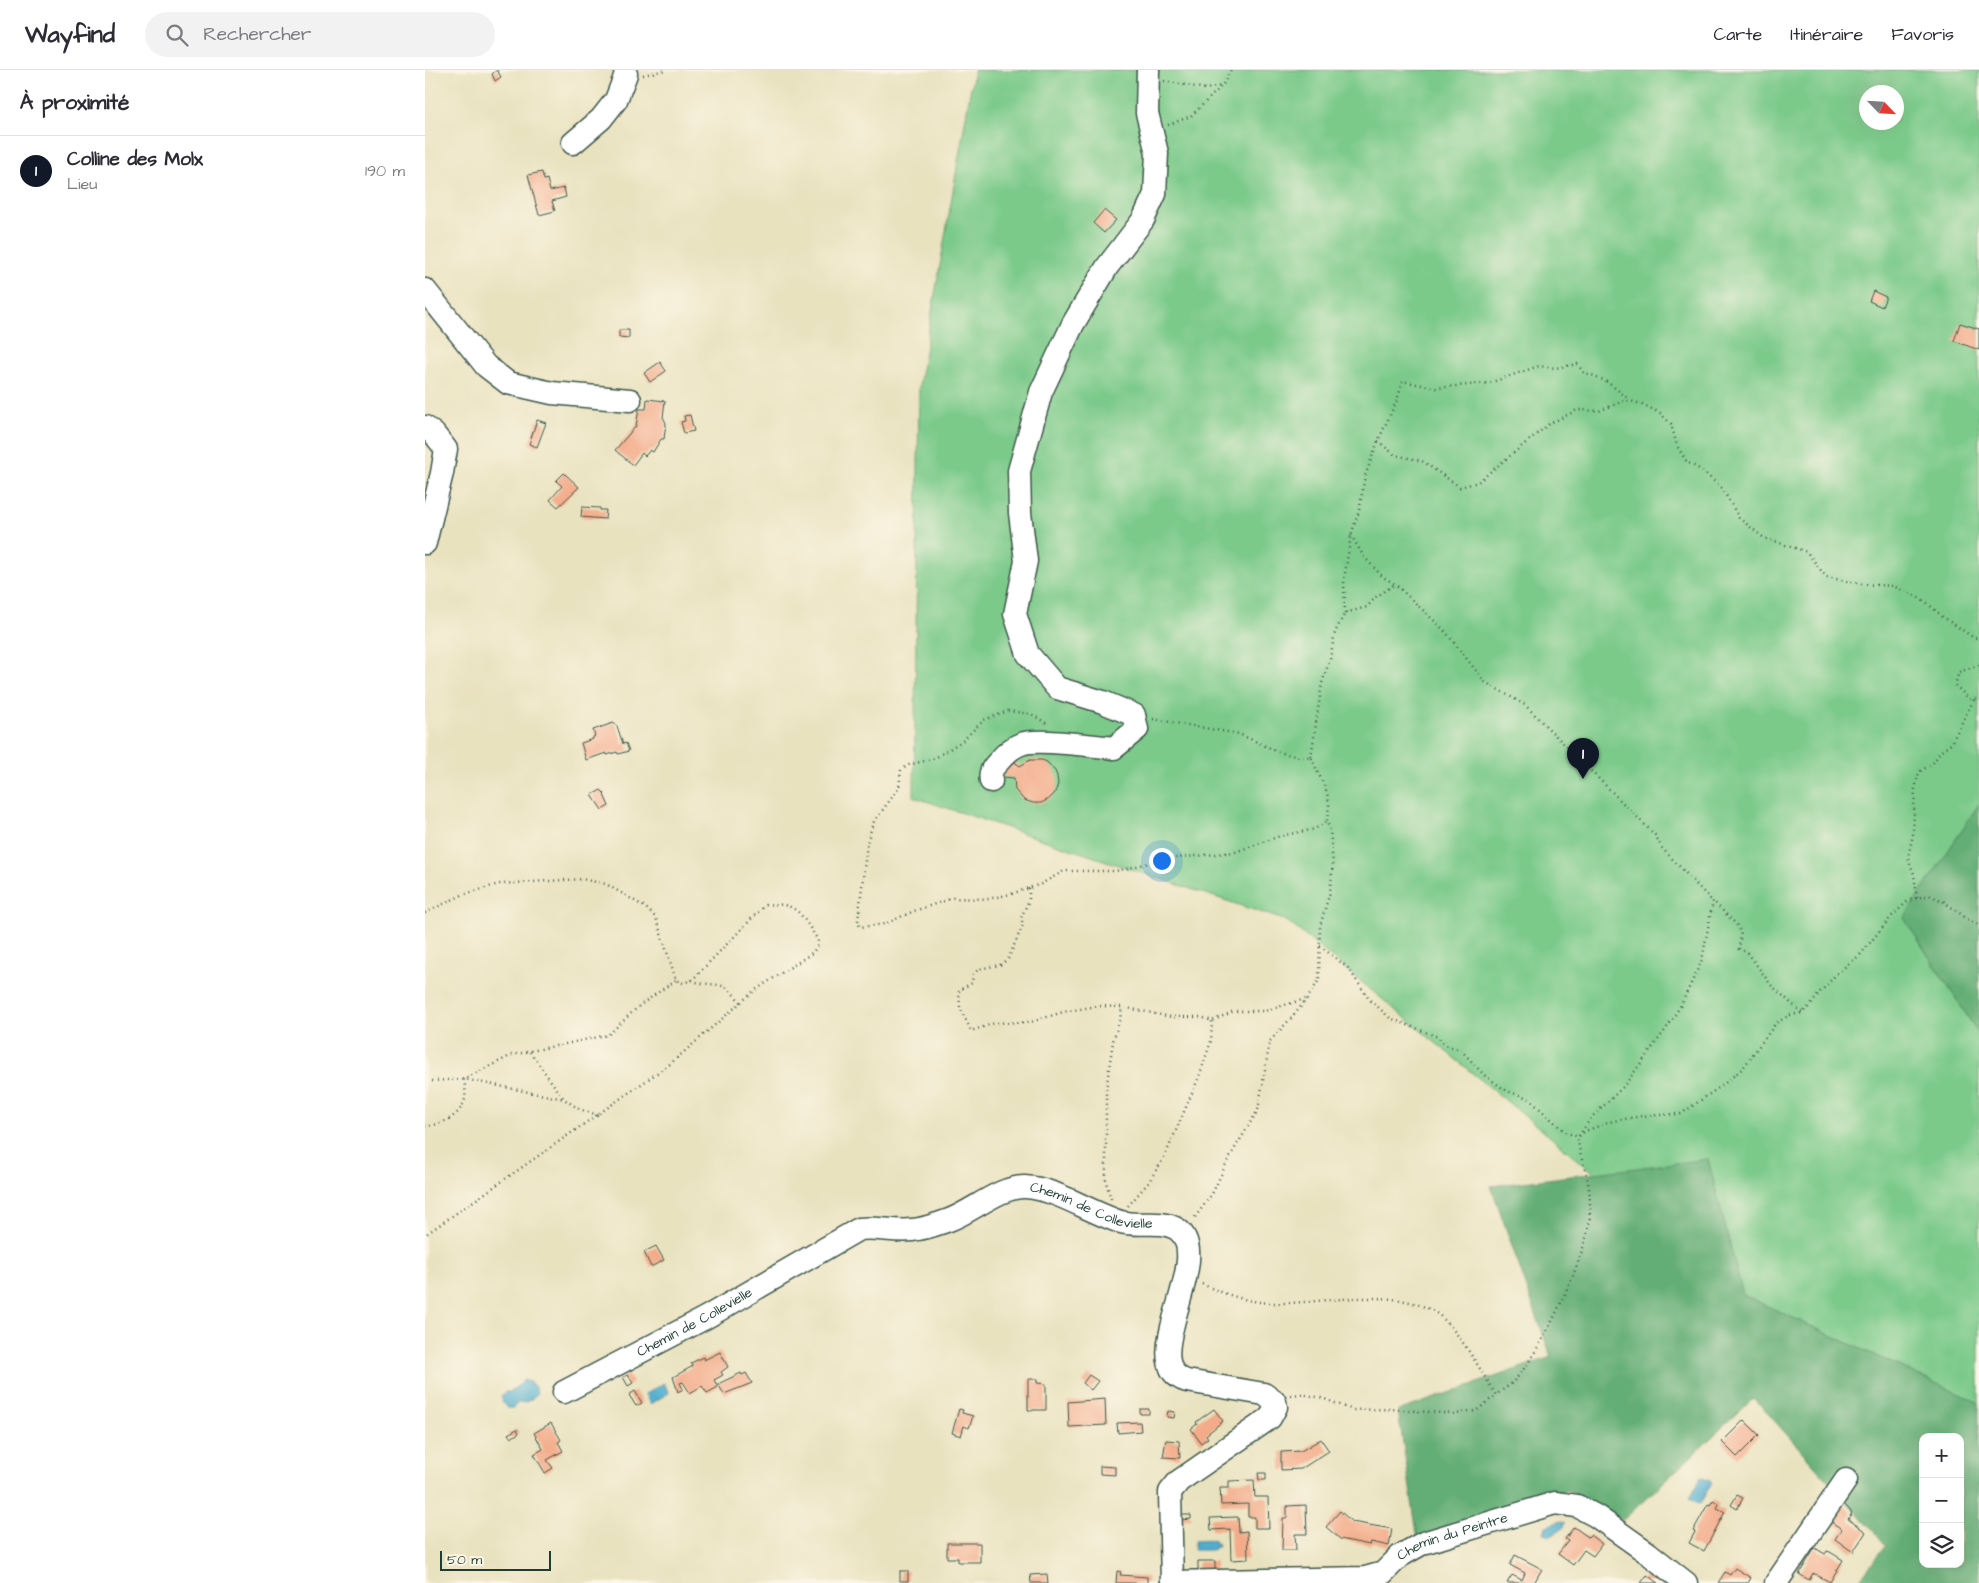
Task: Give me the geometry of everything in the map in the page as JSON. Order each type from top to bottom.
[{"type":"street","points":[[573,143],[601,119],[616,100],[626,72]]},
{"type":"street","points":[[991,781],[991,771],[1005,755],[1014,747],[1027,742],[1115,748],[1137,729],[1134,715],[1103,702],[1057,688],[1028,654],[1015,614],[1026,561],[1020,513],[1019,471],[1041,392],[1073,324],[1107,267],[1143,220],[1155,194],[1157,153],[1147,113],[1148,74]]},
{"type":"street","points":[[425,290],[486,366],[508,383],[552,393],[630,400]]},
{"type":"street","points":[[425,427],[435,434],[446,449],[425,543]]},
{"type":"street","name":"Chemin de Collevielle","points":[[564,1392],[705,1318],[859,1229],[912,1230],[950,1220],[1006,1191],[1023,1187],[1039,1189],[1116,1220],[1138,1225],[1161,1224],[1176,1229],[1186,1239]]},
{"type":"street","points":[[1172,1583],[1170,1492],[1179,1481],[1270,1418],[1276,1407],[1270,1397],[1259,1392],[1187,1381],[1175,1376],[1171,1369],[1169,1354],[1173,1323],[1185,1276],[1189,1250],[1186,1239]]},
{"type":"street","points":[[1776,1583],[1846,1480]]},
{"type":"street","name":"Chemin du Peintre","points":[[1172,1583],[1365,1578],[1383,1573],[1400,1556],[1423,1543],[1555,1503],[1577,1506],[1596,1516],[1685,1583]]},
{"type":"path","points":[[626,72],[646,75],[666,70]]},
{"type":"path","points":[[1153,135],[1169,125],[1191,116],[1222,86],[1231,70]]},
{"type":"path","points":[[1148,74],[1206,88],[1222,86]]},
{"type":"path","points":[[1186,1239],[1194,1218],[1212,1194],[1258,1110],[1270,1041],[1307,999],[1319,980],[1320,926],[1329,892],[1333,864],[1330,830],[1327,821],[1329,805],[1327,792],[1311,757],[1322,683],[1330,659],[1335,632],[1345,614],[1344,580],[1351,535],[1359,511],[1365,476],[1403,381],[1436,388],[1489,384],[1539,366],[1556,368],[1577,364],[1584,373],[1595,375],[1611,383],[1630,401]]},
{"type":"path","points":[[1378,441],[1395,455],[1422,461],[1460,488],[1478,482],[1549,424],[1577,410],[1599,411],[1626,400],[1642,404],[1660,413],[1671,424],[1677,446],[1687,462],[1701,470],[1722,488],[1739,518],[1763,538],[1807,552],[1827,577],[1862,584],[1893,586],[1912,594],[1974,638],[1979,638]]},
{"type":"path","points":[[1351,535],[1364,557],[1383,577],[1395,584],[1444,630],[1485,682],[1525,705],[1656,836],[1661,847],[1736,924],[1741,932],[1739,949],[1748,953],[1771,985],[1802,1013]]},
{"type":"path","points":[[1345,614],[1367,607],[1376,597],[1395,584]]},
{"type":"path","points":[[1979,665],[1959,672],[1955,685],[1969,699],[1979,699]]},
{"type":"path","points":[[1917,898],[1914,874],[1908,858],[1913,834],[1915,789],[1919,772],[1933,763],[1940,752],[1951,744],[1974,699]]},
{"type":"path","points":[[1067,744],[1052,727],[1031,714],[1008,711],[983,720],[962,741],[935,758],[909,764],[901,770],[899,788],[873,823],[867,844],[858,921],[860,927],[885,924],[914,910],[953,898],[988,899],[1029,888],[1041,884],[1064,871],[1116,871],[1166,859],[1235,852],[1280,836],[1315,829],[1327,821]]},
{"type":"path","points":[[1137,729],[1153,719],[1239,734],[1279,752],[1299,757],[1311,757]]},
{"type":"path","points":[[425,914],[462,895],[499,884],[582,879],[606,884],[645,908],[656,918],[676,980],[683,983],[692,980],[765,905],[780,903],[792,907],[804,919],[818,940],[817,947],[812,953],[754,991],[670,1064],[425,1235]]},
{"type":"path","points":[[1029,888],[1029,900],[1021,918],[1023,925],[1008,960],[979,969],[973,974],[972,983],[959,990],[960,1007],[971,1031],[985,1028],[995,1023],[1031,1022],[1063,1012],[1097,1006],[1122,1007],[1171,1017],[1201,1017],[1213,1021],[1234,1011],[1265,1011],[1307,999]]},
{"type":"path","points":[[1578,1137],[1585,1131],[1613,1121],[1641,1116],[1681,1114],[1743,1068],[1776,1023],[1790,1015],[1802,1013],[1811,1005],[1819,992],[1827,986],[1836,974],[1860,955],[1891,917],[1909,900],[1929,895],[1943,901],[1970,921],[1979,925]]},
{"type":"path","points":[[1270,1397],[1301,1394],[1323,1398],[1353,1410],[1391,1409],[1456,1414],[1476,1411],[1514,1380],[1531,1358],[1550,1325],[1585,1245],[1591,1214],[1588,1179],[1578,1146],[1578,1137],[1591,1118],[1624,1086],[1667,1029],[1681,1005],[1702,960],[1713,901]]},
{"type":"path","points":[[1320,946],[1348,968],[1369,999],[1390,1018],[1438,1037],[1445,1045],[1461,1050],[1484,1075],[1507,1091],[1528,1098],[1565,1132],[1578,1137]]},
{"type":"path","points":[[464,1080],[512,1055],[608,1035],[639,1006],[676,980]]},
{"type":"path","points":[[692,980],[700,984],[720,985],[727,988],[741,1003]]},
{"type":"path","points":[[1116,1220],[1106,1182],[1106,1090],[1113,1041],[1122,1007]]},
{"type":"path","points":[[1116,1220],[1148,1183],[1165,1156],[1199,1077],[1211,1041],[1213,1021]]},
{"type":"path","points":[[530,1052],[565,1099],[579,1109],[598,1115]]},
{"type":"path","points":[[425,1126],[435,1125],[450,1119],[461,1108],[465,1098],[464,1080]]},
{"type":"path","points":[[432,1081],[464,1080],[565,1099]]},
{"type":"path","points":[[1185,1276],[1239,1298],[1271,1303],[1370,1298],[1415,1302],[1437,1314],[1456,1334],[1496,1395]]},
{"type":"green space","points":[[974,70],[1979,70],[1979,804],[1904,918],[1979,1034],[1979,1403],[1743,1295],[1287,921],[914,797],[919,386]]},
{"type":"green space","points":[[1979,804],[1979,1034],[1904,918]]},
{"type":"green space","points":[[1708,1159],[1743,1295],[1979,1403],[1979,1583],[1857,1583],[1886,1545],[1754,1398],[1623,1520],[1568,1490],[1418,1540],[1398,1411],[1551,1357],[1491,1186]]},
{"type":"water","points":[[523,1380],[532,1384],[537,1392],[529,1400],[518,1403],[513,1408],[507,1408],[502,1402],[501,1396],[505,1392],[511,1392]]},
{"type":"water","points":[[664,1383],[669,1393],[650,1404],[645,1394]]},
{"type":"water","points":[[1701,1477],[1712,1482],[1700,1504],[1690,1498]]},
{"type":"water","points":[[1561,1521],[1565,1522],[1564,1527],[1553,1535],[1549,1536],[1544,1533],[1546,1526]]},
{"type":"water","points":[[1214,1540],[1218,1547],[1214,1547],[1214,1550],[1194,1550],[1194,1541]]},
{"type":"building","points":[[497,70],[501,77],[495,81],[492,74]]},
{"type":"building","points":[[542,172],[544,180],[547,179],[550,191],[564,188],[566,197],[552,201],[555,211],[539,215],[528,175]]},
{"type":"building","points":[[1104,210],[1116,220],[1104,233],[1093,223]]},
{"type":"building","points":[[1873,291],[1886,297],[1882,307],[1869,301]]},
{"type":"building","points":[[1960,323],[1979,329],[1979,350],[1954,341]]},
{"type":"building","points":[[619,330],[629,330],[629,338],[619,337]]},
{"type":"building","points":[[660,362],[666,371],[650,382],[644,373]]},
{"type":"building","points":[[647,399],[665,401],[663,417],[666,423],[664,439],[661,439],[653,452],[650,450],[645,456],[642,453],[633,465],[615,450],[636,426],[639,409],[646,409]]},
{"type":"building","points":[[690,415],[694,431],[684,433],[681,422],[685,421],[684,416]]},
{"type":"building","points":[[537,420],[546,423],[537,447],[529,444]]},
{"type":"building","points":[[564,473],[579,487],[558,507],[550,500],[562,486],[556,481]]},
{"type":"building","points":[[582,507],[606,510],[605,519],[581,517]]},
{"type":"building","points":[[613,723],[617,726],[623,744],[626,743],[629,751],[607,755],[606,753],[586,760],[581,743],[593,739],[595,736],[593,730]]},
{"type":"building","points":[[1030,760],[1047,762],[1057,776],[1058,784],[1055,793],[1041,803],[1024,800],[1015,790],[1014,778],[1003,777],[1002,771],[1013,761],[1020,766]]},
{"type":"building","points":[[601,790],[605,794],[609,806],[602,810],[592,795]]},
{"type":"building","points":[[656,1246],[664,1260],[651,1267],[644,1252]]},
{"type":"building","points":[[720,1352],[728,1367],[721,1372],[723,1375],[714,1380],[718,1387],[707,1393],[702,1386],[690,1393],[683,1382],[680,1383],[683,1389],[678,1392],[673,1377],[693,1366],[691,1363],[703,1357],[704,1360]]},
{"type":"building","points":[[741,1373],[742,1375],[746,1373],[752,1383],[724,1394],[718,1384]]},
{"type":"building","points":[[628,1375],[633,1383],[628,1386],[623,1377]]},
{"type":"building","points":[[1089,1375],[1098,1381],[1091,1390],[1083,1383]]},
{"type":"building","points":[[1028,1379],[1037,1379],[1037,1383],[1046,1384],[1046,1410],[1028,1410]]},
{"type":"building","points":[[635,1391],[642,1403],[636,1406],[629,1395]]},
{"type":"building","points":[[1105,1399],[1106,1425],[1069,1427],[1068,1402]]},
{"type":"building","points":[[959,1409],[963,1410],[962,1413],[973,1416],[969,1428],[964,1426],[961,1436],[952,1433]]},
{"type":"building","points":[[1140,1409],[1149,1409],[1149,1414],[1140,1414]]},
{"type":"building","points":[[1214,1409],[1223,1421],[1206,1435],[1208,1438],[1201,1443],[1191,1429],[1197,1424],[1196,1422]]},
{"type":"building","points":[[1168,1411],[1175,1412],[1174,1418],[1167,1417]]},
{"type":"building","points":[[1744,1420],[1759,1435],[1737,1457],[1722,1442]]},
{"type":"building","points":[[1140,1422],[1141,1431],[1118,1433],[1117,1423]]},
{"type":"building","points":[[551,1423],[561,1440],[558,1442],[563,1451],[547,1460],[553,1468],[545,1473],[534,1454],[543,1449],[534,1433]]},
{"type":"building","points":[[517,1429],[519,1433],[511,1438],[508,1434]]},
{"type":"building","points":[[1321,1439],[1329,1451],[1301,1469],[1281,1470],[1281,1452],[1301,1451]]},
{"type":"building","points":[[1166,1440],[1179,1441],[1180,1458],[1163,1457]]},
{"type":"building","points":[[1100,1466],[1115,1467],[1115,1475],[1100,1474]]},
{"type":"building","points":[[1258,1473],[1266,1473],[1266,1480],[1259,1480]]},
{"type":"building","points":[[1254,1480],[1255,1497],[1268,1497],[1269,1528],[1255,1528],[1255,1517],[1248,1517],[1248,1504],[1221,1505],[1220,1488],[1229,1488],[1229,1481]]},
{"type":"building","points":[[1737,1495],[1743,1498],[1737,1509],[1731,1505]]},
{"type":"building","points":[[1839,1498],[1852,1513],[1848,1519],[1866,1532],[1853,1552],[1835,1539],[1842,1529],[1825,1518]]},
{"type":"building","points":[[1713,1500],[1719,1504],[1717,1508],[1725,1512],[1704,1551],[1689,1543],[1695,1532],[1693,1531],[1708,1504],[1710,1505]]},
{"type":"building","points":[[1306,1505],[1307,1534],[1295,1534],[1296,1550],[1282,1550],[1283,1518],[1287,1518],[1287,1506]]},
{"type":"building","points":[[1340,1511],[1352,1522],[1392,1529],[1389,1546],[1371,1542],[1370,1545],[1340,1539],[1326,1527]]},
{"type":"building","points":[[1179,1515],[1191,1515],[1191,1519],[1179,1520]]},
{"type":"building","points":[[1238,1517],[1239,1532],[1247,1531],[1248,1559],[1231,1560],[1230,1529],[1211,1530],[1210,1518]]},
{"type":"building","points":[[1574,1527],[1602,1544],[1593,1556],[1584,1550],[1573,1565],[1558,1554],[1568,1541],[1565,1539]]},
{"type":"building","points":[[947,1543],[980,1543],[980,1562],[958,1562],[958,1558],[947,1558]]},
{"type":"building","points":[[1815,1548],[1825,1554],[1827,1551],[1830,1552],[1843,1560],[1830,1582],[1813,1573],[1809,1580],[1799,1574]]},
{"type":"building","points":[[1515,1555],[1542,1569],[1534,1583],[1507,1583],[1512,1575],[1522,1580],[1525,1573],[1510,1565]]},
{"type":"building","points":[[1198,1561],[1215,1561],[1215,1572],[1198,1572]]},
{"type":"building","points":[[1735,1568],[1751,1578],[1748,1583],[1718,1583],[1725,1572],[1730,1575]]},
{"type":"building","points":[[900,1571],[908,1571],[908,1581],[900,1581]]},
{"type":"building","points":[[1117,1571],[1121,1572],[1120,1575],[1147,1577],[1147,1583],[1116,1583]]},
{"type":"building","points":[[1047,1574],[1048,1583],[1031,1583],[1030,1575]]},
{"type":"building","points":[[1647,1575],[1659,1583],[1641,1583]]},
{"type":"place","name":"Colline des Molx","points":[[1583,779]]}]
